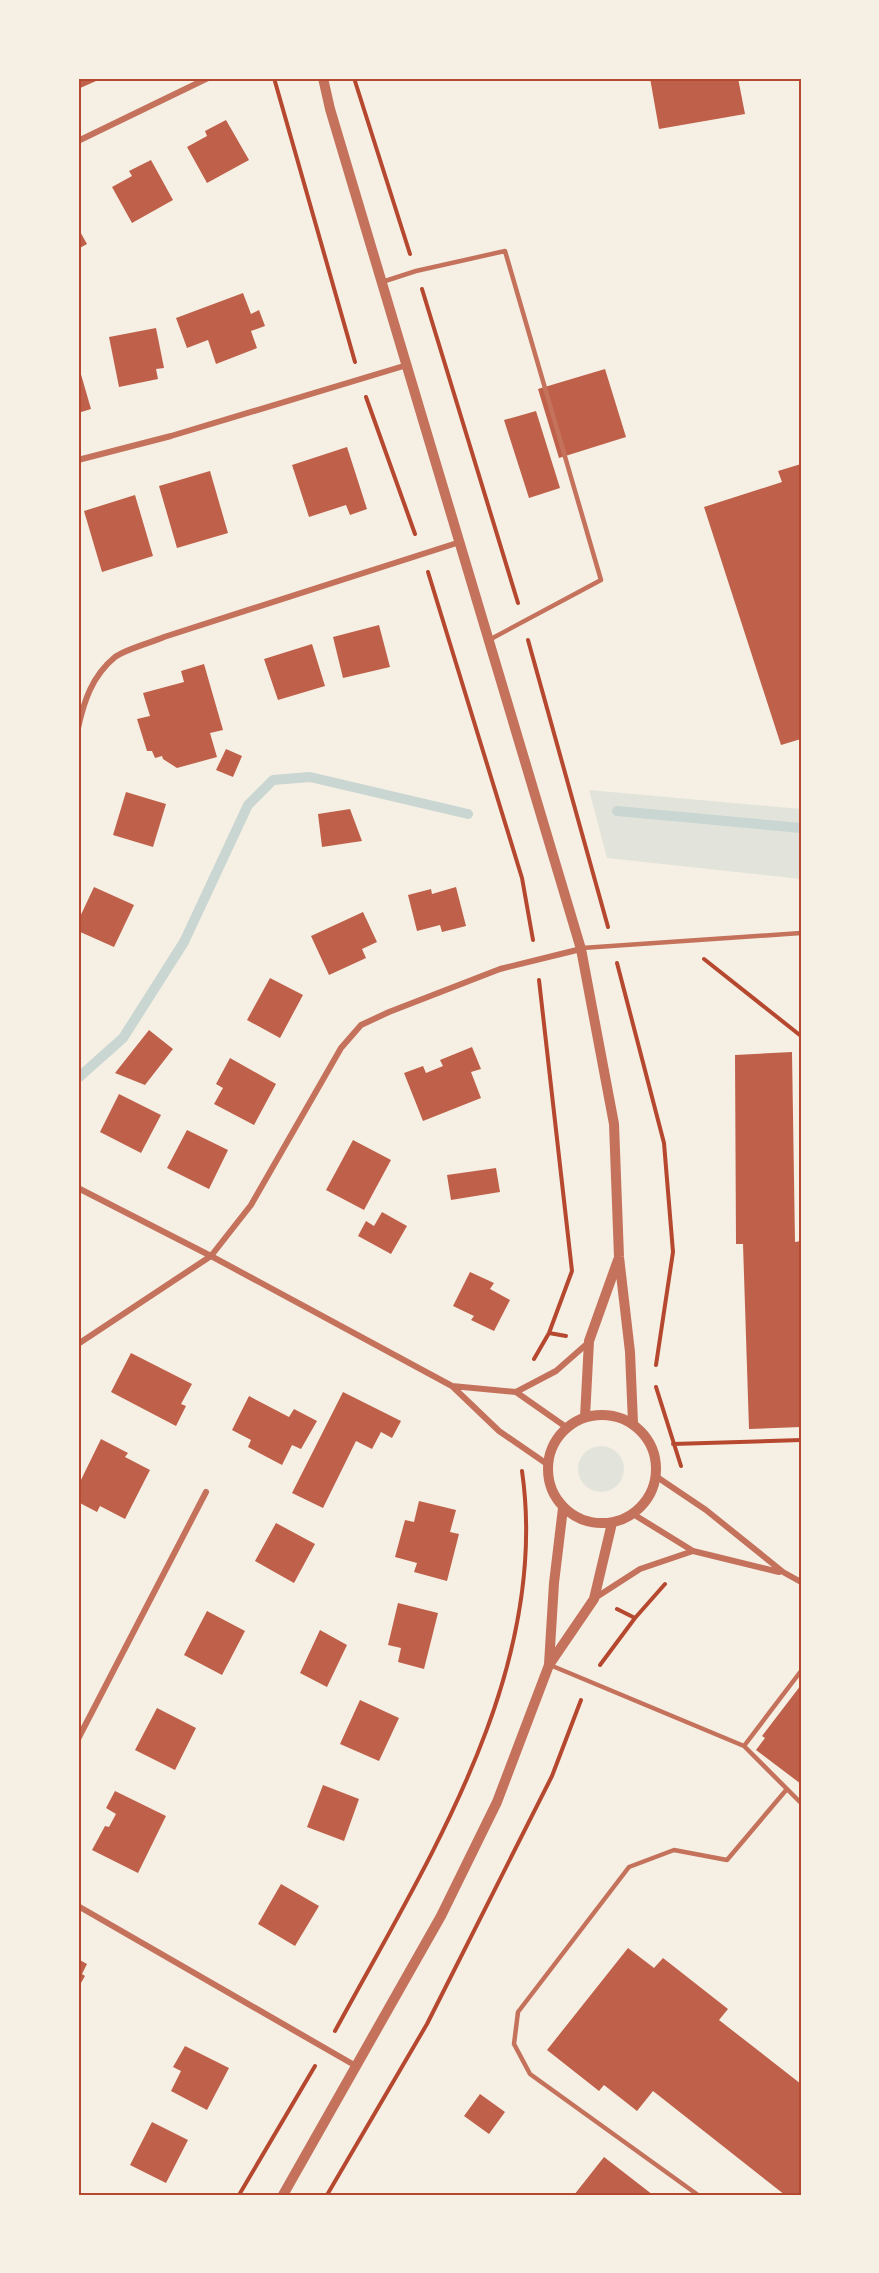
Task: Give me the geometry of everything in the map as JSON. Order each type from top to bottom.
[{"type":"street","points":[[78,141],[208,78]]},
{"type":"street","points":[[323,78],[330,109],[580,948],[614,1124],[619,1257],[630,1352],[633,1423]]},
{"type":"street","points":[[78,460],[171,436],[407,365]]},
{"type":"street","points":[[78,728],[85,696],[95,679],[116,656],[164,638],[460,542]]},
{"type":"street","points":[[78,1344],[212,1256],[250,1205],[342,1048],[361,1025],[389,1011],[500,969],[580,948]]},
{"type":"street","points":[[78,1188],[212,1256],[452,1386],[499,1431],[547,1464]]},
{"type":"street","points":[[585,1417],[589,1341],[619,1257]]},
{"type":"street","points":[[516,1392],[556,1371],[589,1341]]},
{"type":"street","points":[[452,1386],[516,1392],[566,1427]]},
{"type":"street","points":[[609,1414],[633,1423],[644,1433],[655,1453],[657,1477],[649,1498],[633,1514],[612,1523],[586,1522],[563,1508],[550,1488],[547,1464],[552,1444],[566,1427],[585,1417],[609,1414]]},
{"type":"street","points":[[657,1477],[706,1510],[783,1572],[801,1582]]},
{"type":"street","points":[[78,1739],[206,1492]]},
{"type":"street","points":[[549,1665],[554,1583],[563,1508]]},
{"type":"street","points":[[633,1514],[693,1551],[783,1572]]},
{"type":"street","points":[[283,2195],[441,1916],[497,1802],[549,1665],[594,1599],[612,1523]]},
{"type":"street","points":[[594,1599],[640,1569],[693,1551]]},
{"type":"street","points":[[78,1906],[356,2066]]},
{"type":"lane","points":[[382,282],[416,271],[505,251],[601,580],[489,640]]},
{"type":"lane","points":[[580,948],[801,933]]},
{"type":"lane","points":[[549,1665],[744,1746],[801,1803]]},
{"type":"lane","points":[[744,1746],[801,1671]]},
{"type":"lane","points":[[698,2195],[530,2074],[514,2044],[518,2012],[629,1867],[674,1850],[727,1860],[787,1790]]},
{"type":"path","points":[[274,78],[360,379],[423,554],[522,878],[537,959],[572,1271],[549,1333]]},
{"type":"path","points":[[354,78],[416,271],[523,622],[613,946],[664,1143],[673,1252],[655,1367]]},
{"type":"path","points":[[682,942],[801,1036]]},
{"type":"path","points":[[654,1378],[679,1464],[687,1472]]},
{"type":"path","points":[[673,1444],[801,1440]]},
{"type":"path","points":[[239,2195],[326,2048],[453,1813],[486,1730],[513,1649],[525,1572],[525,1493],[522,1471],[518,1464]]},
{"type":"path","points":[[327,2195],[428,2024],[552,1776],[588,1681],[635,1618],[693,1551]]},
{"type":"shaded area","points":[[589,790],[801,809],[801,879],[607,858]]},
{"type":"shaded area","points":[[601,1446],[610,1447],[617,1453],[623,1460],[623,1478],[617,1485],[610,1491],[601,1492],[592,1491],[585,1485],[579,1478],[578,1469],[579,1460],[585,1453],[592,1447]]},
{"type":"building","points":[[78,78],[94,78],[96,81],[78,89]]},
{"type":"building","points":[[650,78],[738,78],[745,114],[659,129]]},
{"type":"building","points":[[226,120],[249,160],[207,183],[187,147],[207,136],[205,131]]},
{"type":"building","points":[[151,160],[173,200],[132,223],[112,187],[132,176],[129,171]]},
{"type":"building","points":[[78,228],[87,244],[78,249]]},
{"type":"building","points":[[243,293],[251,314],[259,310],[265,326],[251,331],[257,348],[216,364],[208,340],[187,348],[176,318]]},
{"type":"building","points":[[156,328],[164,368],[156,369],[158,379],[119,387],[109,337]]},
{"type":"building","points":[[78,364],[91,409],[78,413]]},
{"type":"building","points":[[605,369],[626,437],[559,458],[538,389]]},
{"type":"building","points":[[536,411],[560,488],[529,498],[504,420]]},
{"type":"building","points":[[347,447],[367,509],[350,515],[346,505],[309,517],[292,465]]},
{"type":"building","points":[[801,464],[801,739],[781,745],[704,507],[782,482],[778,471]]},
{"type":"building","points":[[210,471],[228,533],[177,548],[159,486]]},
{"type":"building","points":[[135,495],[153,556],[102,572],[84,511]]},
{"type":"building","points":[[379,625],[390,667],[343,678],[333,637]]},
{"type":"building","points":[[312,644],[325,686],[278,700],[264,659]]},
{"type":"building","points":[[204,664],[223,730],[210,733],[217,757],[177,768],[162,756],[155,758],[152,751],[147,751],[137,719],[150,716],[143,693],[184,682],[181,671]]},
{"type":"building","points":[[226,749],[242,756],[233,777],[216,770]]},
{"type":"building","points":[[126,792],[166,804],[153,847],[113,835]]},
{"type":"building","points":[[350,809],[362,841],[322,847],[318,814]]},
{"type":"building","points":[[94,887],[134,905],[114,947],[78,931],[78,921]]},
{"type":"building","points":[[456,887],[466,926],[442,932],[440,925],[417,931],[408,895],[431,889],[432,894]]},
{"type":"building","points":[[363,912],[377,942],[362,949],[366,958],[329,975],[311,936]]},
{"type":"building","points":[[270,978],[303,995],[280,1038],[247,1020]]},
{"type":"building","points":[[149,1030],[173,1049],[145,1085],[115,1073]]},
{"type":"building","points":[[472,1047],[481,1069],[471,1072],[481,1098],[423,1121],[404,1073],[423,1066],[426,1073],[443,1066],[440,1060]]},
{"type":"building","points":[[792,1052],[795,1242],[801,1241],[801,1427],[749,1429],[743,1244],[736,1244],[735,1055]]},
{"type":"building","points":[[230,1058],[276,1084],[254,1125],[214,1104],[223,1088],[216,1084]]},
{"type":"building","points":[[119,1094],[161,1115],[141,1153],[100,1132]]},
{"type":"building","points":[[187,1130],[228,1150],[209,1189],[167,1168]]},
{"type":"building","points":[[353,1140],[391,1160],[364,1210],[326,1190]]},
{"type":"building","points":[[496,1168],[500,1192],[451,1200],[447,1175]]},
{"type":"building","points":[[382,1212],[407,1226],[391,1254],[358,1236],[366,1221],[374,1226]]},
{"type":"building","points":[[470,1272],[494,1283],[490,1289],[510,1300],[494,1331],[471,1320],[474,1316],[453,1306]]},
{"type":"building","points":[[131,1353],[192,1384],[181,1404],[186,1406],[176,1426],[111,1392]]},
{"type":"building","points":[[343,1392],[401,1421],[392,1438],[381,1432],[372,1449],[356,1441],[323,1508],[292,1493]]},
{"type":"building","points":[[249,1396],[289,1417],[294,1409],[317,1421],[301,1449],[292,1445],[282,1465],[248,1447],[251,1440],[232,1430]]},
{"type":"building","points":[[101,1439],[128,1453],[125,1457],[150,1470],[125,1519],[100,1506],[97,1512],[78,1502],[78,1486]]},
{"type":"building","points":[[419,1501],[456,1510],[450,1532],[459,1534],[447,1581],[414,1572],[417,1563],[395,1557],[405,1520],[414,1522]]},
{"type":"building","points":[[276,1523],[315,1544],[294,1583],[255,1561]]},
{"type":"building","points":[[398,1603],[438,1613],[424,1669],[398,1662],[401,1648],[388,1645]]},
{"type":"building","points":[[207,1611],[245,1631],[222,1675],[184,1655]]},
{"type":"building","points":[[320,1630],[347,1645],[327,1687],[300,1673]]},
{"type":"building","points":[[801,1685],[801,1784],[756,1750],[765,1738],[762,1736]]},
{"type":"building","points":[[360,1700],[399,1718],[379,1761],[340,1744]]},
{"type":"building","points":[[157,1708],[196,1728],[175,1770],[135,1750]]},
{"type":"building","points":[[323,1785],[359,1799],[344,1841],[307,1827]]},
{"type":"building","points":[[115,1791],[166,1816],[138,1873],[92,1850],[105,1826],[109,1827],[116,1814],[106,1808]]},
{"type":"building","points":[[281,1884],[319,1906],[295,1946],[258,1924]]},
{"type":"building","points":[[628,1948],[654,1968],[663,1958],[728,2009],[719,2020],[801,2084],[801,2195],[785,2195],[653,2091],[637,2111],[604,2085],[599,2091],[547,2050]]},
{"type":"building","points":[[78,1959],[87,1964],[82,1974],[85,1976],[78,1988]]},
{"type":"building","points":[[185,2046],[229,2068],[207,2110],[171,2091],[181,2071],[173,2067]]},
{"type":"building","points":[[480,2094],[505,2112],[489,2134],[464,2116]]},
{"type":"building","points":[[152,2122],[188,2140],[166,2183],[130,2165]]},
{"type":"building","points":[[604,2157],[653,2195],[574,2195]]},
{"type":"waterway","points":[[78,1078],[123,1038],[184,942],[248,805],[273,780],[310,777],[468,814]]},
{"type":"waterway","points":[[617,811],[801,828]]}]
